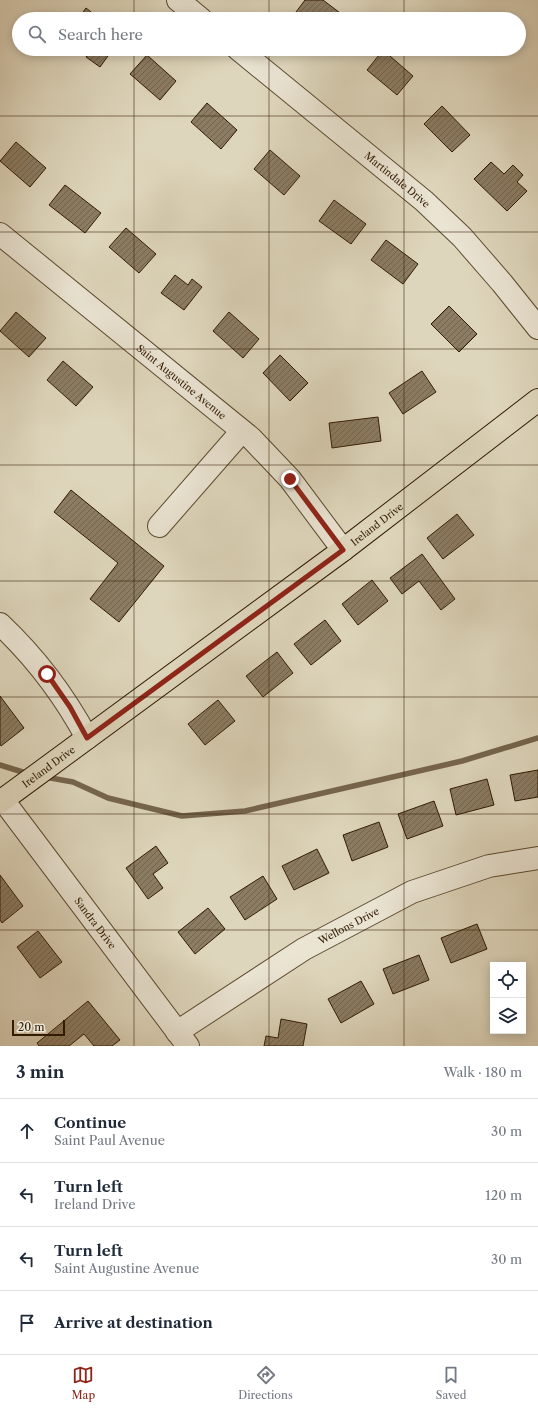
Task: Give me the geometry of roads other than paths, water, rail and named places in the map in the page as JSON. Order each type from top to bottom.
[{"type":"main road","name":"Ireland Drive","points":[[2,801],[343,550],[538,400]]},
{"type":"street","points":[[178,0],[193,12]]},
{"type":"street","name":"Martindale Drive","points":[[247,56],[424,201],[462,237],[502,282],[538,328]]},
{"type":"street","name":"Saint Augustine Avenue","points":[[0,234],[242,431],[274,461],[290,479],[343,550]]},
{"type":"street","points":[[158,526],[242,431]]},
{"type":"street","points":[[0,624],[20,643],[47,674],[70,707],[87,738]]},
{"type":"street","name":"Sandra Drive","points":[[2,801],[182,1039]]},
{"type":"street","name":"Wellons Drive","points":[[182,1039],[304,949],[412,892],[489,866],[538,858]]},
{"type":"waterway","points":[[45,777],[73,782],[108,798],[182,816],[245,811],[462,761],[538,738]]},
{"type":"waterway","points":[[0,765],[29,774]]}]
